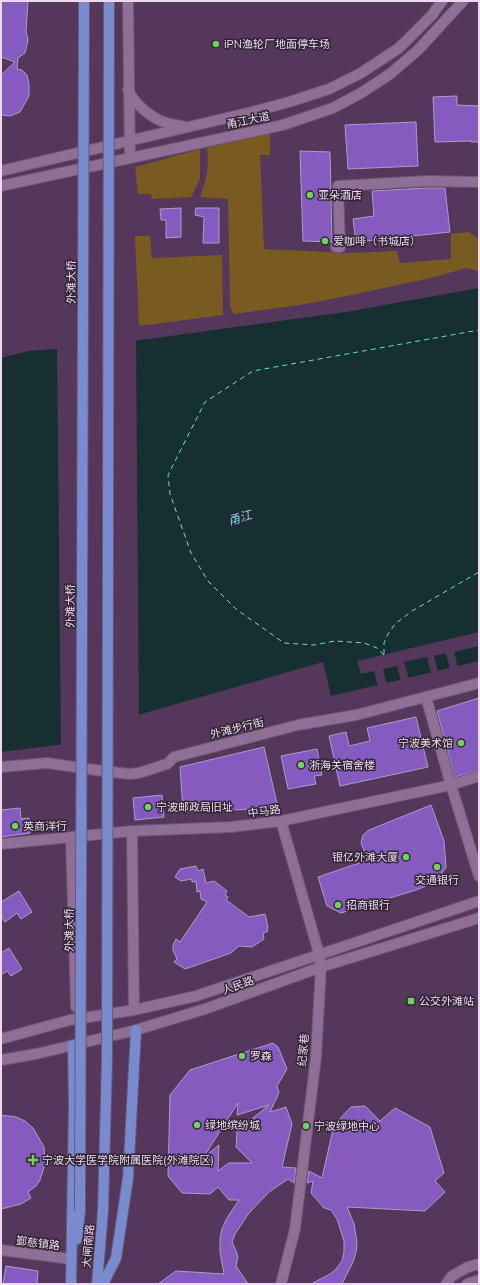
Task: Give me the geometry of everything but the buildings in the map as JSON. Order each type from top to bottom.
[{"type":"main road","name":"外滩大桥","points":[[80,1211],[84,1]]},
{"type":"main road","name":"大闸南路","points":[[97,1284],[104,1210],[107,1060],[108,1]]},
{"type":"main road","points":[[103,1284],[116,1258],[128,1178],[136,1030]]},
{"type":"main road","points":[[72,1284],[71,1259],[74,1105],[73,1045]]},
{"type":"main road","name":"大闸南路","points":[[72,1284],[80,1211]]},
{"type":"street","points":[[128,1],[130,158]]},
{"type":"street","name":"甬江大道","points":[[1,171],[252,112],[329,89],[354,76],[399,48],[432,15],[442,1]]},
{"type":"street","name":"甬江大道","points":[[1,186],[283,125],[333,108],[361,93],[390,74],[418,50],[463,1]]},
{"type":"street","points":[[128,90],[149,114],[161,121],[188,127]]},
{"type":"street","points":[[336,247],[340,247],[338,186],[426,181],[479,182]]},
{"type":"street","name":"外滩步行街","points":[[1,767],[47,764],[130,774],[139,773],[167,764],[174,757],[298,725],[356,716],[479,683]]},
{"type":"street","points":[[426,697],[479,876]]},
{"type":"street","name":"中马路","points":[[1,844],[132,831],[231,827],[281,821],[451,785],[479,776]]},
{"type":"street","name":"纪家巷","points":[[281,821],[319,954],[321,967],[316,1057],[295,1229],[281,1284]]},
{"type":"street","points":[[132,831],[134,1010]]},
{"type":"street","points":[[72,838],[76,1019]]},
{"type":"street","name":"人民路","points":[[1,1039],[76,1019],[134,1010],[196,996],[479,901]]},
{"type":"street","name":"人民路","points":[[1,1060],[36,1054],[136,1030],[205,1009],[321,967],[479,918]]},
{"type":"street","name":"鄞慈镇路","points":[[1,1250],[71,1259]]},
{"type":"street","points":[[446,1284],[452,1276],[468,1267],[479,1264]]},
{"type":"street","points":[[467,1284],[479,1280]]},
{"type":"shaded area","points":[[255,131],[270,132],[270,155],[260,155],[264,249],[349,253],[397,251],[400,263],[451,259],[451,234],[469,232],[479,239],[479,271],[466,268],[435,277],[347,296],[300,305],[234,314],[230,307],[228,199],[200,197],[207,173],[207,148]]},
{"type":"shaded area","points":[[200,149],[200,179],[191,197],[152,199],[151,194],[138,194],[135,167]]},
{"type":"shaded area","points":[[135,236],[150,236],[152,258],[222,255],[223,315],[139,326]]},
{"type":"water","name":"甬江","points":[[479,288],[479,661],[331,696],[323,662],[141,714],[64,744],[1,752],[1,358],[28,351],[105,345],[346,312]]},
{"type":"pier","points":[[136,339],[139,717],[61,746],[57,347]]},
{"type":"pier","points":[[479,632],[479,646],[454,652],[458,668],[450,670],[446,653],[434,656],[438,672],[431,674],[427,657],[404,662],[409,679],[401,681],[397,666],[383,669],[387,685],[378,687],[374,671],[361,674],[357,661]]},
{"type":"ferry route","points":[[384,655],[377,648],[364,643],[335,641],[314,645],[284,643],[236,609],[208,581],[191,553],[170,494],[168,475],[205,402],[253,371],[479,330]]},
{"type":"ferry route","points":[[384,654],[384,643],[395,624],[412,611],[479,572]]},
{"type":"place","name":"iPN渔轮厂地面停车场","points":[[216,44]]},
{"type":"place","name":"亚朵酒店","points":[[310,195]]},
{"type":"place","name":"爱咖啡（书城店）","points":[[325,241]]},
{"type":"place","name":"宁波美术馆","points":[[461,743]]},
{"type":"place","name":"浙海关宿舍楼","points":[[301,765]]},
{"type":"place","name":"宁波邮政局旧址","points":[[148,807]]},
{"type":"place","name":"英商洋行","points":[[15,826]]},
{"type":"place","name":"银亿外滩大厦","points":[[406,857]]},
{"type":"place","name":"交通银行","points":[[437,867]]},
{"type":"place","name":"招商银行","points":[[338,905]]},
{"type":"place","name":"公交外滩站","points":[[411,1001]]},
{"type":"place","name":"罗森","points":[[242,1056]]},
{"type":"place","name":"绿地缤纷城","points":[[197,1125]]},
{"type":"place","name":"宁波绿地中心","points":[[306,1126]]},
{"type":"place","name":"宁波大学医学院附属医院(外滩院区)","points":[[33,1160]]}]
